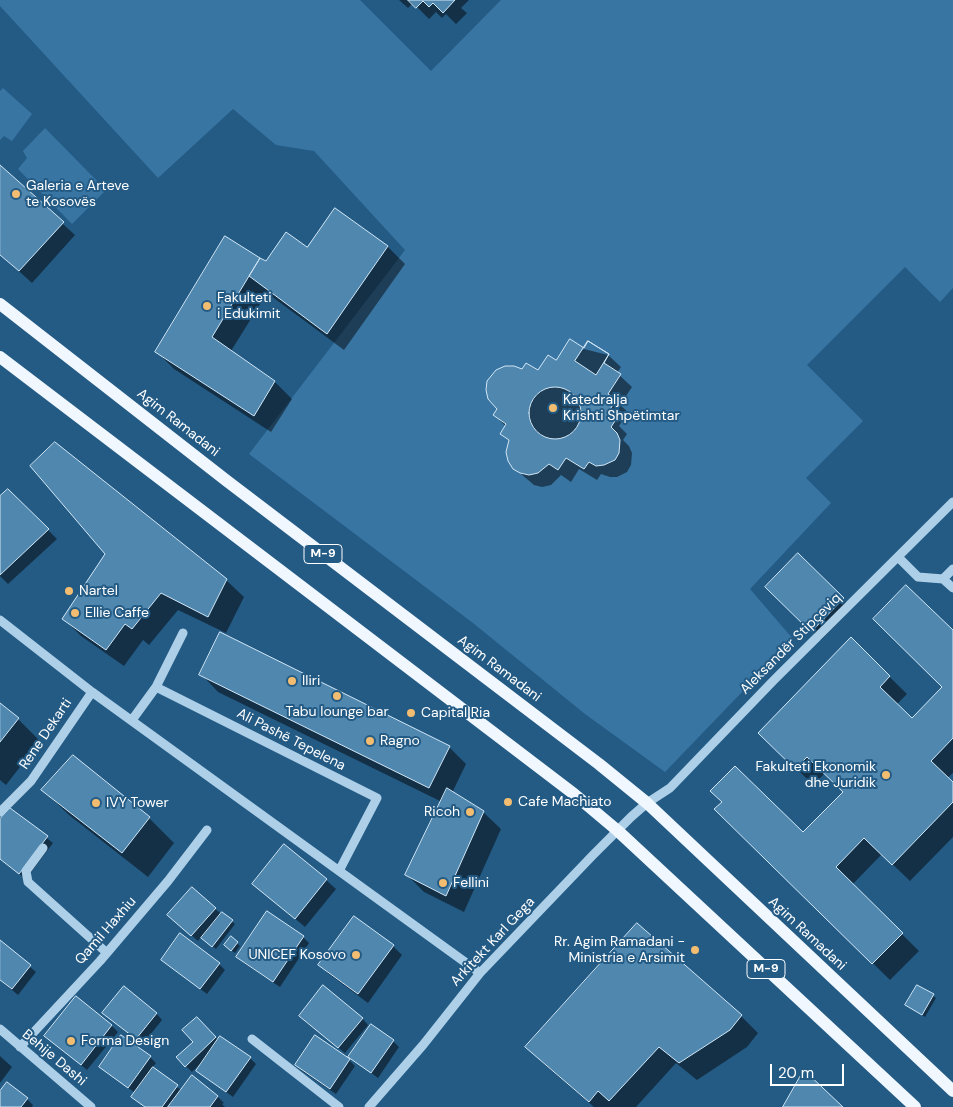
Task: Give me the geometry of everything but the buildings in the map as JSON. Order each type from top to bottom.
[{"type":"main road","name":"Agim Ramadani","points":[[0,304],[227,481],[600,764],[647,803],[953,1091]]},
{"type":"main road","name":"M-9","points":[[0,357],[574,794],[618,831],[915,1107]]},
{"type":"street","name":"Aleksandër Stipçeviq","points":[[647,803],[670,788],[774,680],[953,502]]},
{"type":"street","points":[[898,557],[918,577],[944,579],[953,588]]},
{"type":"street","points":[[944,579],[953,569]]},
{"type":"street","points":[[0,620],[92,692],[480,973]]},
{"type":"street","points":[[132,720],[156,687],[183,632]]},
{"type":"street","name":"Ali Pashë Tepelena","points":[[156,687],[377,798],[339,871]]},
{"type":"street","name":"Rene Dekarti","points":[[0,812],[31,781],[92,692]]},
{"type":"street","name":"Arkitekt Karl Gega","points":[[369,1107],[423,1045],[480,973],[647,803]]},
{"type":"street","name":"Qamil Haxhiu","points":[[20,1047],[107,953],[208,830]]},
{"type":"street","points":[[43,848],[26,871],[28,882],[107,953]]},
{"type":"street","name":"Behije Dashi","points":[[0,1029],[91,1107]]},
{"type":"street","points":[[252,1039],[339,1107]]},
{"type":"shaded area","points":[[0,0],[360,0],[431,71],[501,0],[953,0],[953,288],[940,302],[905,267],[807,365],[863,421],[806,478],[831,503],[750,589],[793,639],[665,772],[585,714],[473,623],[249,454],[405,250],[314,151],[276,145],[233,109],[158,178],[0,6]]},
{"type":"shaded area","points":[[3,88],[32,114],[12,141],[4,136],[0,140],[0,91]]},
{"type":"shaded area","points":[[45,128],[106,190],[72,224],[18,169],[27,158],[23,151]]},
{"type":"place","name":"Galeria e Arteve te Kosovës","points":[[16,194]]},
{"type":"place","name":"Fakulteti i Edukimit","points":[[207,306]]},
{"type":"place","name":"Katedralja Krishti Shpëtimtar","points":[[553,408]]},
{"type":"place","name":"Nartel","points":[[69,591]]},
{"type":"place","name":"Ellie Caffe","points":[[75,613]]},
{"type":"place","name":"Iliri","points":[[292,681]]},
{"type":"place","name":"Tabu lounge bar","points":[[337,696]]},
{"type":"place","name":"Capital Ria","points":[[411,713]]},
{"type":"place","name":"Ragno","points":[[370,741]]},
{"type":"place","name":"Fakulteti Ekonomik dhe Juridik","points":[[886,775]]},
{"type":"place","name":"Cafe Machiato","points":[[508,802]]},
{"type":"place","name":"IVY Tower","points":[[96,803]]},
{"type":"place","name":"Ricoh","points":[[470,812]]},
{"type":"place","name":"Fellini","points":[[443,883]]},
{"type":"place","name":"Rr. Agim Ramadani - Ministria e Arsimit","points":[[695,950]]},
{"type":"place","name":"UNICEF Kosovo","points":[[356,955]]},
{"type":"place","name":"Forma Design","points":[[71,1041]]}]
